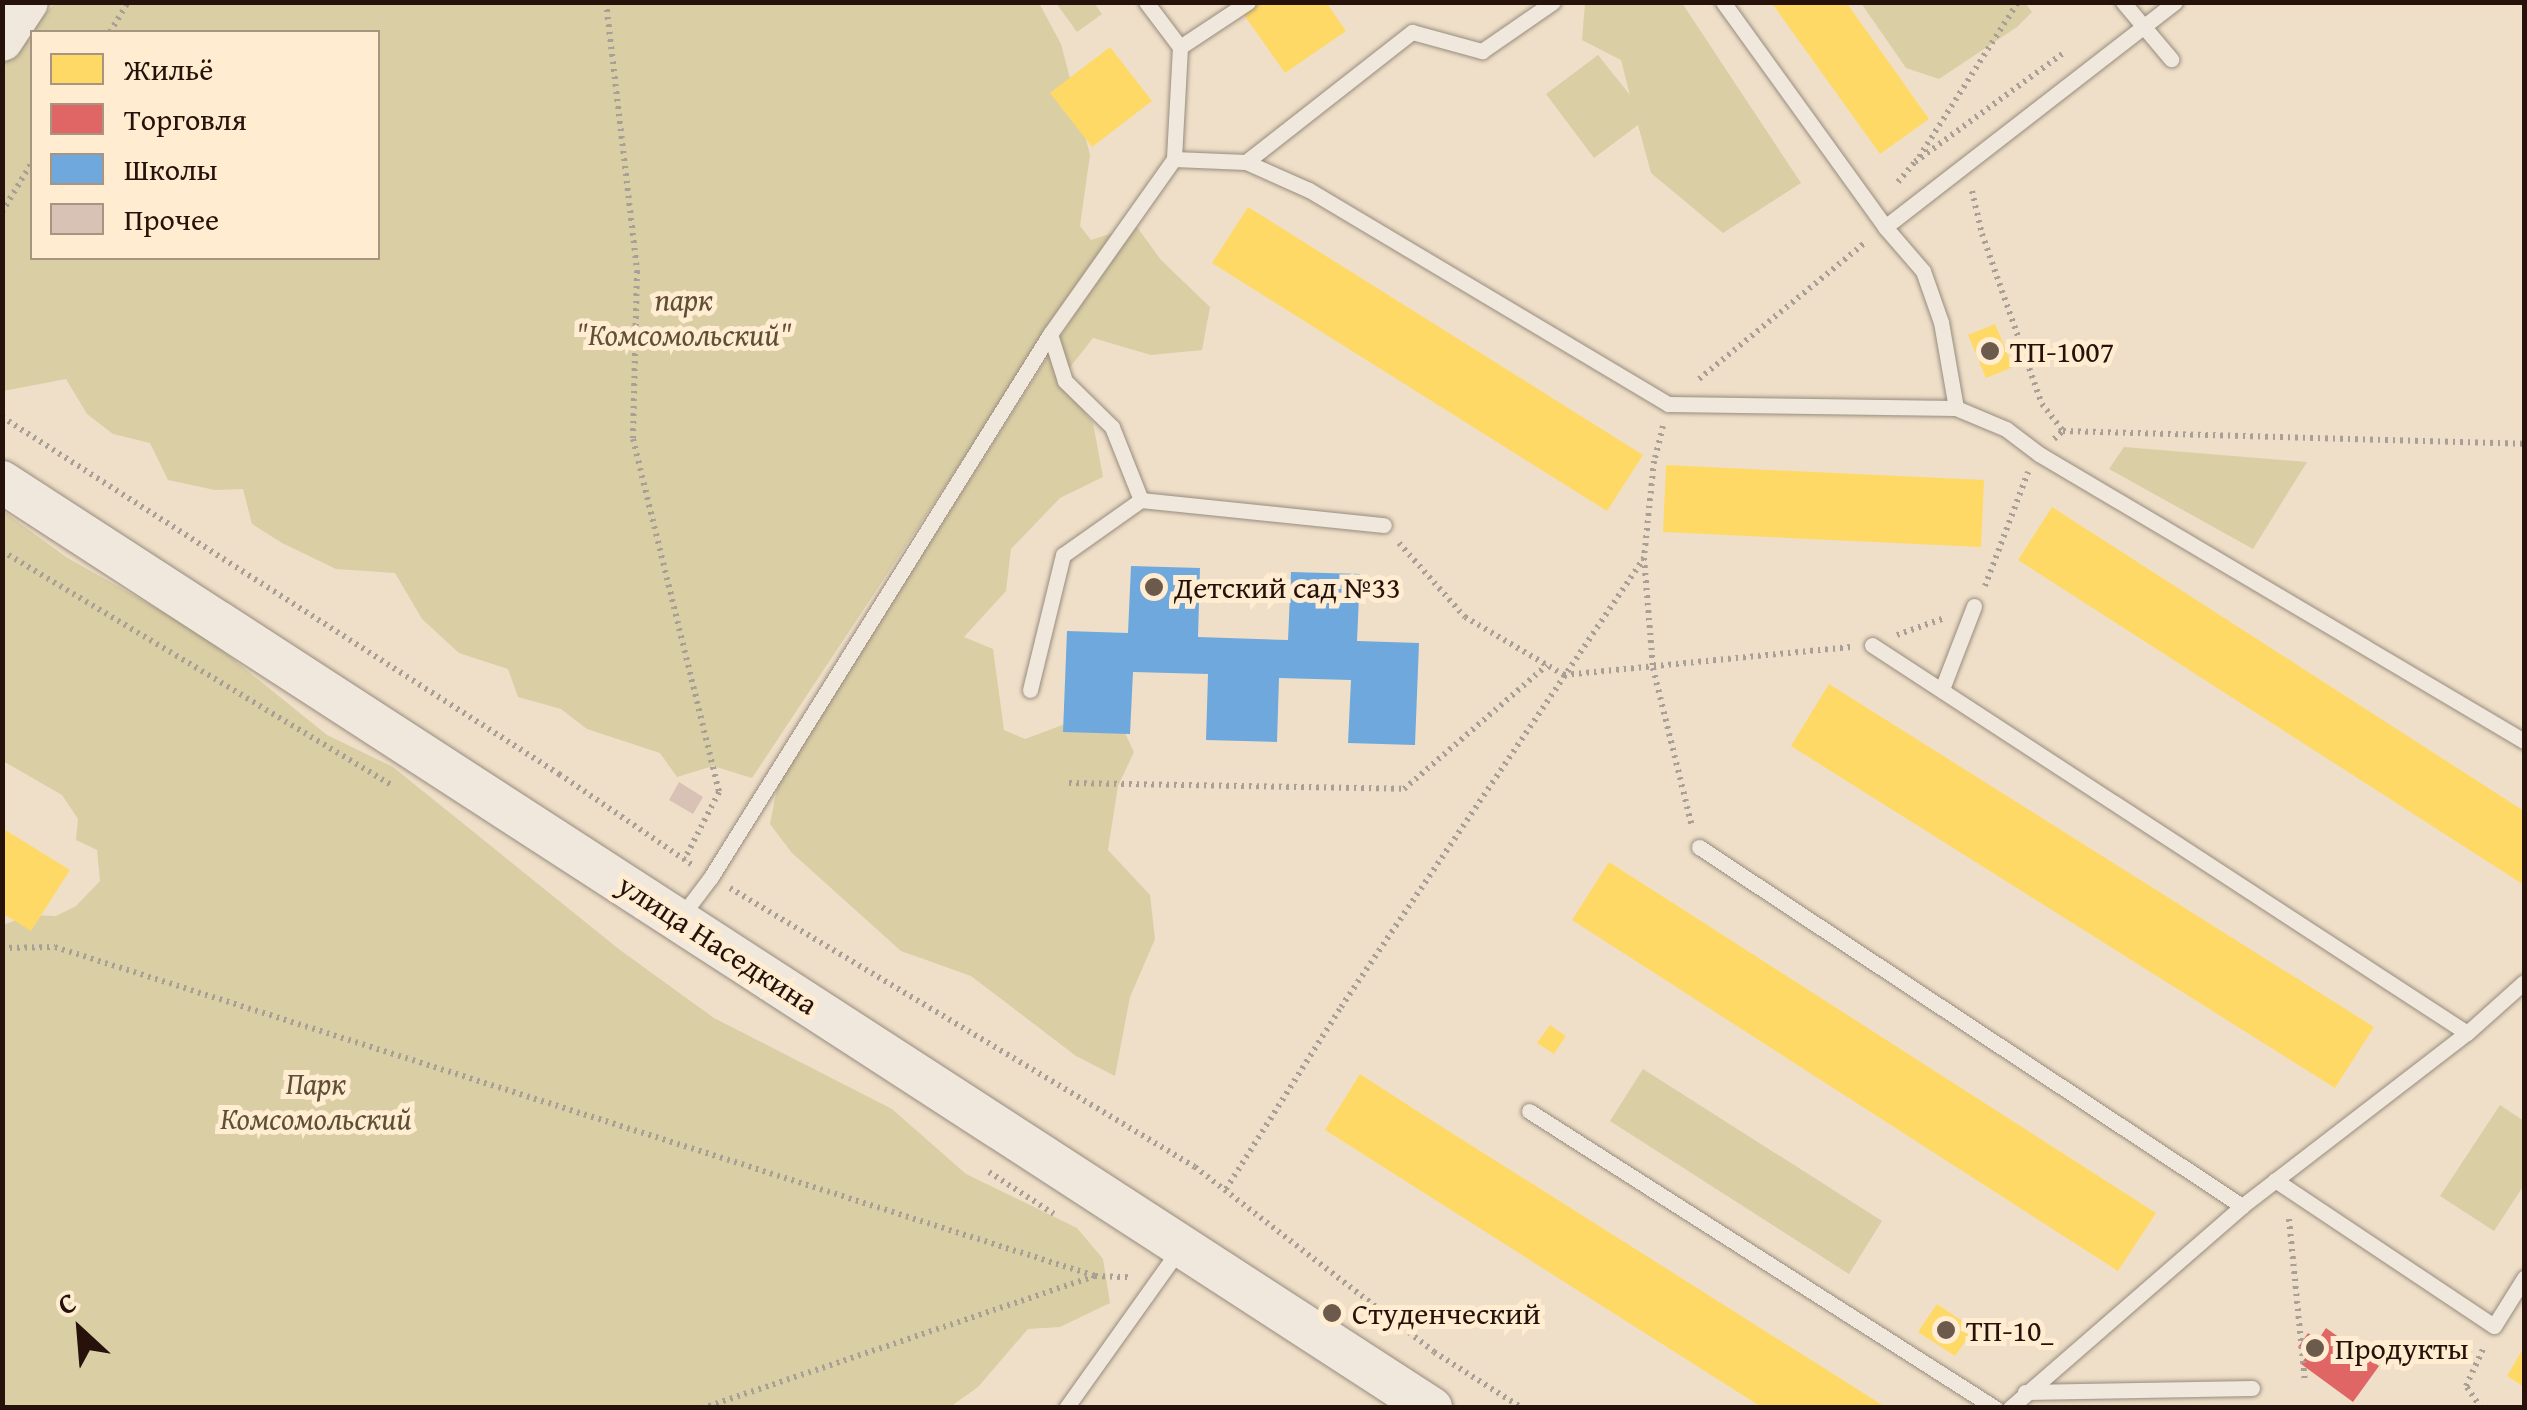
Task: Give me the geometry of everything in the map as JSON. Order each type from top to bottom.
[{"type":"main road","points":[[2,40],[27,2]]},
{"type":"main road","name":"улица Наседкина","points":[[2,482],[1432,1408]]},
{"type":"lane","points":[[679,918],[711,876],[1050,334],[1174,159],[1180,48],[1146,2]]},
{"type":"lane","points":[[1180,48],[1248,2]]},
{"type":"lane","points":[[1246,162],[1412,32],[1482,51],[1553,2]]},
{"type":"lane","points":[[1722,2],[1884,227],[1923,271],[1948,349],[1956,408]]},
{"type":"lane","points":[[2123,2],[2171,59]]},
{"type":"lane","points":[[1884,227],[2175,2]]},
{"type":"lane","points":[[1174,159],[1246,162],[1309,190],[1668,404],[1956,408],[2006,429],[2039,454],[2524,741]]},
{"type":"lane","points":[[1050,334],[1065,381],[1112,427],[1141,500]]},
{"type":"lane","points":[[1030,690],[1063,555],[1141,500],[1384,525]]},
{"type":"lane","points":[[1942,689],[1974,606]]},
{"type":"lane","points":[[1872,645],[2467,1032]]},
{"type":"lane","points":[[1698,847],[2242,1206]]},
{"type":"lane","points":[[2010,1408],[2242,1206],[2280,1184],[2524,982]]},
{"type":"lane","points":[[1529,1111],[1995,1408]]},
{"type":"lane","points":[[2280,1184],[2494,1326],[2524,1278]]},
{"type":"lane","points":[[1066,1408],[1182,1246]]},
{"type":"lane","points":[[2025,1392],[2252,1388]]},
{"type":"path","points":[[111,30],[128,2]]},
{"type":"path","points":[[606,2],[636,271],[633,439],[719,792],[684,860]]},
{"type":"path","points":[[1872,210],[1915,162],[2018,2]]},
{"type":"path","points":[[1915,162],[2068,50]]},
{"type":"path","points":[[1966,164],[1982,234],[2042,404],[2063,431]]},
{"type":"path","points":[[2,212],[30,165]]},
{"type":"path","points":[[1698,847],[1653,668],[1644,558],[1654,461],[1668,404],[1884,227]]},
{"type":"path","points":[[2,418],[559,774],[684,860],[1226,1189],[1434,1352],[1522,1408]]},
{"type":"path","points":[[1994,568],[2021,483],[2039,454],[2063,431],[2524,444]]},
{"type":"path","points":[[1384,525],[1465,617],[1564,675],[1872,645],[1974,606]]},
{"type":"path","points":[[1226,1189],[1341,1007],[1644,558]]},
{"type":"path","points":[[1068,783],[1404,789],[1547,666]]},
{"type":"path","points":[[2,948],[55,947],[1095,1276],[703,1408]]},
{"type":"path","points":[[2280,1184],[2305,1382]]},
{"type":"path","points":[[2481,1408],[2466,1386],[2494,1326]]},
{"type":"green space","name":"парк \"Комсомольский\"","points":[[55,3],[1039,3],[1061,44],[1090,155],[1080,226],[1091,240],[1113,233],[752,778],[713,766],[677,777],[660,753],[587,729],[561,709],[518,697],[508,669],[459,653],[422,619],[395,573],[336,569],[282,543],[252,524],[243,489],[215,490],[168,480],[150,443],[113,434],[87,414],[66,379],[3,391],[2,60]]},
{"type":"green space","points":[[1056,3],[1094,3],[1102,14],[1077,32]]},
{"type":"green space","points":[[1585,3],[1682,3],[1801,183],[1723,233],[1651,173],[1638,125],[1594,158],[1546,94],[1598,55],[1630,95],[1621,60],[1582,40]]},
{"type":"green space","points":[[1861,3],[2025,3],[2032,12],[2017,27],[1939,79],[1906,68]]},
{"type":"green space","points":[[1137,227],[1161,260],[1210,307],[1202,350],[1151,355],[1093,338],[1060,380],[1093,423],[1103,477],[1060,498],[1011,549],[1006,591],[964,637],[993,649],[1004,730],[1025,739],[1081,718],[1116,714],[1134,752],[1118,786],[1108,850],[1150,895],[1155,939],[1130,997],[1115,1076],[1076,1056],[971,976],[901,951],[792,853],[770,824],[778,783],[1129,228]]},
{"type":"green space","points":[[2124,447],[2307,462],[2253,549],[2109,469]]},
{"type":"green space","name":"Парк Комсомольский","points":[[3,511],[66,557],[202,634],[327,735],[393,767],[620,950],[714,1018],[892,1109],[966,1174],[1077,1228],[1103,1259],[1110,1303],[1060,1327],[1028,1329],[978,1387],[950,1407],[3,1407],[3,925],[30,915],[56,916],[76,906],[100,881],[97,850],[76,840],[78,819],[62,795],[3,761]]},
{"type":"green space","points":[[1643,1069],[1882,1221],[1849,1274],[1610,1121]]},
{"type":"green space","points":[[2500,1105],[2524,1121],[2524,1185],[2494,1231],[2440,1196]]},
{"type":"building: Жильё","points":[[1262,2],[1326,2],[1346,31],[1285,73],[1244,15]]},
{"type":"building: Жильё","points":[[1771,2],[1846,2],[1929,119],[1880,154]]},
{"type":"building: Жильё","points":[[1110,47],[1152,101],[1092,147],[1050,93]]},
{"type":"building: Жильё","points":[[1248,207],[1643,455],[1607,511],[1212,263]]},
{"type":"building: Жильё","name":"ТП-1007","points":[[1995,324],[2013,367],[1986,378],[1968,335]]},
{"type":"building: Жильё","points":[[1666,465],[1984,480],[1981,547],[1663,532]]},
{"type":"building: Жильё","points":[[2052,507],[2524,811],[2524,885],[2018,560]]},
{"type":"building: Жильё","points":[[1829,684],[2374,1027],[2335,1088],[1791,746]]},
{"type":"building: Жильё","points":[[2,828],[70,870],[31,931],[2,913]]},
{"type":"building: Жильё","points":[[1609,862],[2156,1213],[2118,1271],[1572,920]]},
{"type":"building: Жильё","points":[[1550,1025],[1566,1036],[1554,1054],[1537,1043]]},
{"type":"building: Жильё","points":[[1360,1074],[1887,1408],[1763,1408],[1325,1130]]},
{"type":"building: Жильё","name":"ТП-10_","points":[[1937,1304],[1974,1329],[1955,1356],[1918,1332]]},
{"type":"building: Жильё","points":[[2524,1347],[2524,1387],[2507,1376]]},
{"type":"building: Торговля","points":[[2326,1328],[2379,1366],[2353,1402],[2301,1364],[2308,1354],[2298,1347],[2308,1333],[2318,1340]]},
{"type":"building: Школы","points":[[1131,566],[1200,568],[1198,637],[1288,640],[1291,572],[1360,574],[1357,641],[1419,643],[1415,745],[1348,743],[1351,680],[1279,678],[1277,742],[1206,740],[1208,674],[1133,672],[1130,734],[1063,732],[1067,631],[1128,633]]},
{"type":"building: Прочее","points":[[679,782],[703,797],[693,814],[669,800]]},
{"type":"place","name":"ТП-1007","points":[[1990,351]]},
{"type":"place","name":"Детский сад №33","points":[[1154,587]]},
{"type":"place","name":"Студенческий","points":[[1332,1313]]},
{"type":"place","name":"ТП-10_","points":[[1946,1330]]},
{"type":"place","name":"Продукты","points":[[2315,1348]]}]
